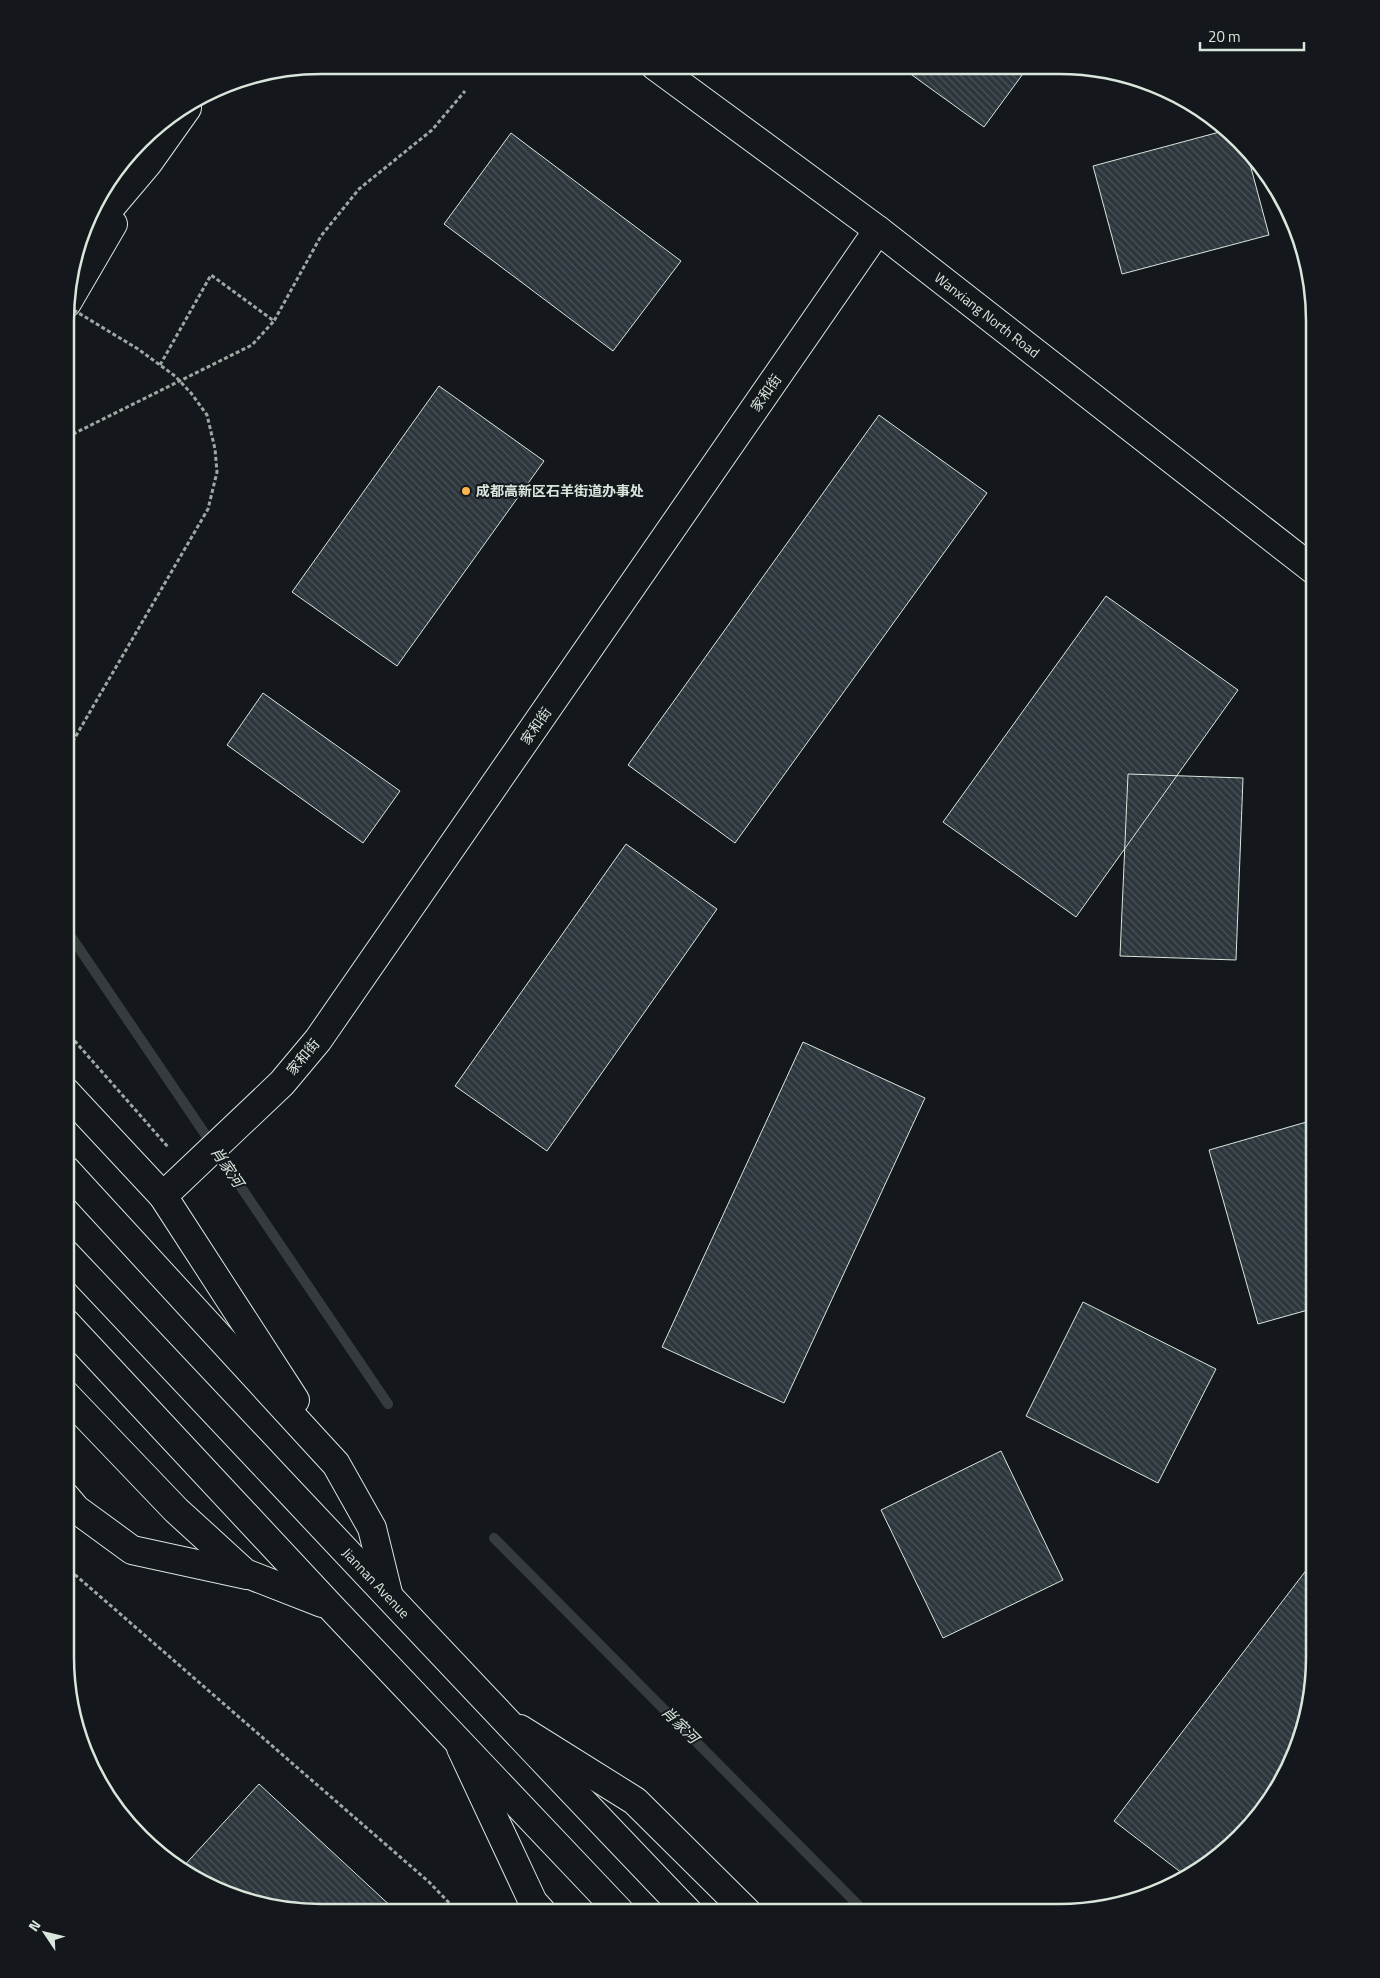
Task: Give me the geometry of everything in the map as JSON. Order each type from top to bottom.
[{"type":"main road","name":"Wanxiang North Road","points":[[666,74],[878,230],[1306,564]]},
{"type":"main road","points":[[91,230],[148,163],[181,117]]},
{"type":"main road","points":[[76,290],[148,163]]},
{"type":"main road","name":"家和街","points":[[163,1196],[282,1083],[324,1032],[878,230]]},
{"type":"main road","points":[[74,1101],[163,1196],[336,1464],[372,1528],[389,1595]]},
{"type":"main road","points":[[74,1179],[336,1464]]},
{"type":"main road","name":"Jiannan Avenue","points":[[74,1262],[389,1595],[501,1717],[680,1904]]},
{"type":"main road","points":[[74,1332],[329,1606],[612,1904]]},
{"type":"main road","points":[[74,1403],[176,1510],[245,1573],[329,1606]]},
{"type":"main road","points":[[74,1507],[132,1550],[255,1577]]},
{"type":"main road","points":[[501,1717],[634,1801],[739,1904]]},
{"type":"main road","points":[[458,1740],[535,1904]]},
{"type":"path","points":[[74,434],[252,345],[274,321],[321,236],[359,189],[432,130],[465,91]]},
{"type":"path","points":[[160,365],[211,275],[274,321]]},
{"type":"path","points":[[74,310],[160,365],[175,376],[191,393],[207,415],[215,448],[217,472],[208,509],[74,739]]},
{"type":"path","points":[[74,1040],[140,1116],[194,1167]]},
{"type":"path","points":[[74,1574],[429,1882],[450,1904]]},
{"type":"building","points":[[911,74],[1023,74],[984,127]]},
{"type":"building","points":[[1219,132],[1250,164],[1269,235],[1122,274],[1093,166]]},
{"type":"building","points":[[511,133],[681,261],[613,351],[444,224]]},
{"type":"building","points":[[439,386],[544,461],[397,666],[292,592]]},
{"type":"building","points":[[879,415],[987,493],[735,843],[628,765]]},
{"type":"building","points":[[1106,596],[1238,690],[1076,917],[943,822]]},
{"type":"building","points":[[263,693],[400,791],[363,843],[227,745]]},
{"type":"building","points":[[1128,774],[1243,778],[1236,960],[1120,956]]},
{"type":"building","points":[[626,844],[717,909],[547,1151],[455,1086]]},
{"type":"building","points":[[803,1042],[925,1098],[784,1403],[662,1347]]},
{"type":"building","points":[[1306,1122],[1306,1311],[1258,1324],[1209,1150]]},
{"type":"building","points":[[1083,1302],[1216,1369],[1158,1483],[1026,1416]]},
{"type":"building","points":[[1001,1451],[1063,1580],[943,1638],[881,1510]]},
{"type":"building","points":[[1306,1570],[1306,1674],[1302,1706],[1293,1737],[1281,1767],[1265,1795],[1234,1832],[1197,1863],[1181,1872],[1114,1821]]},
{"type":"building","points":[[259,1784],[388,1904],[304,1904],[272,1900],[241,1891],[211,1879],[185,1864]]},
{"type":"waterway","name":"肖家河","points":[[74,941],[388,1404]]},
{"type":"waterway","name":"肖家河","points":[[494,1538],[857,1904]]},
{"type":"place","name":"成都高新区石羊街道办事处","points":[[466,491]]}]
